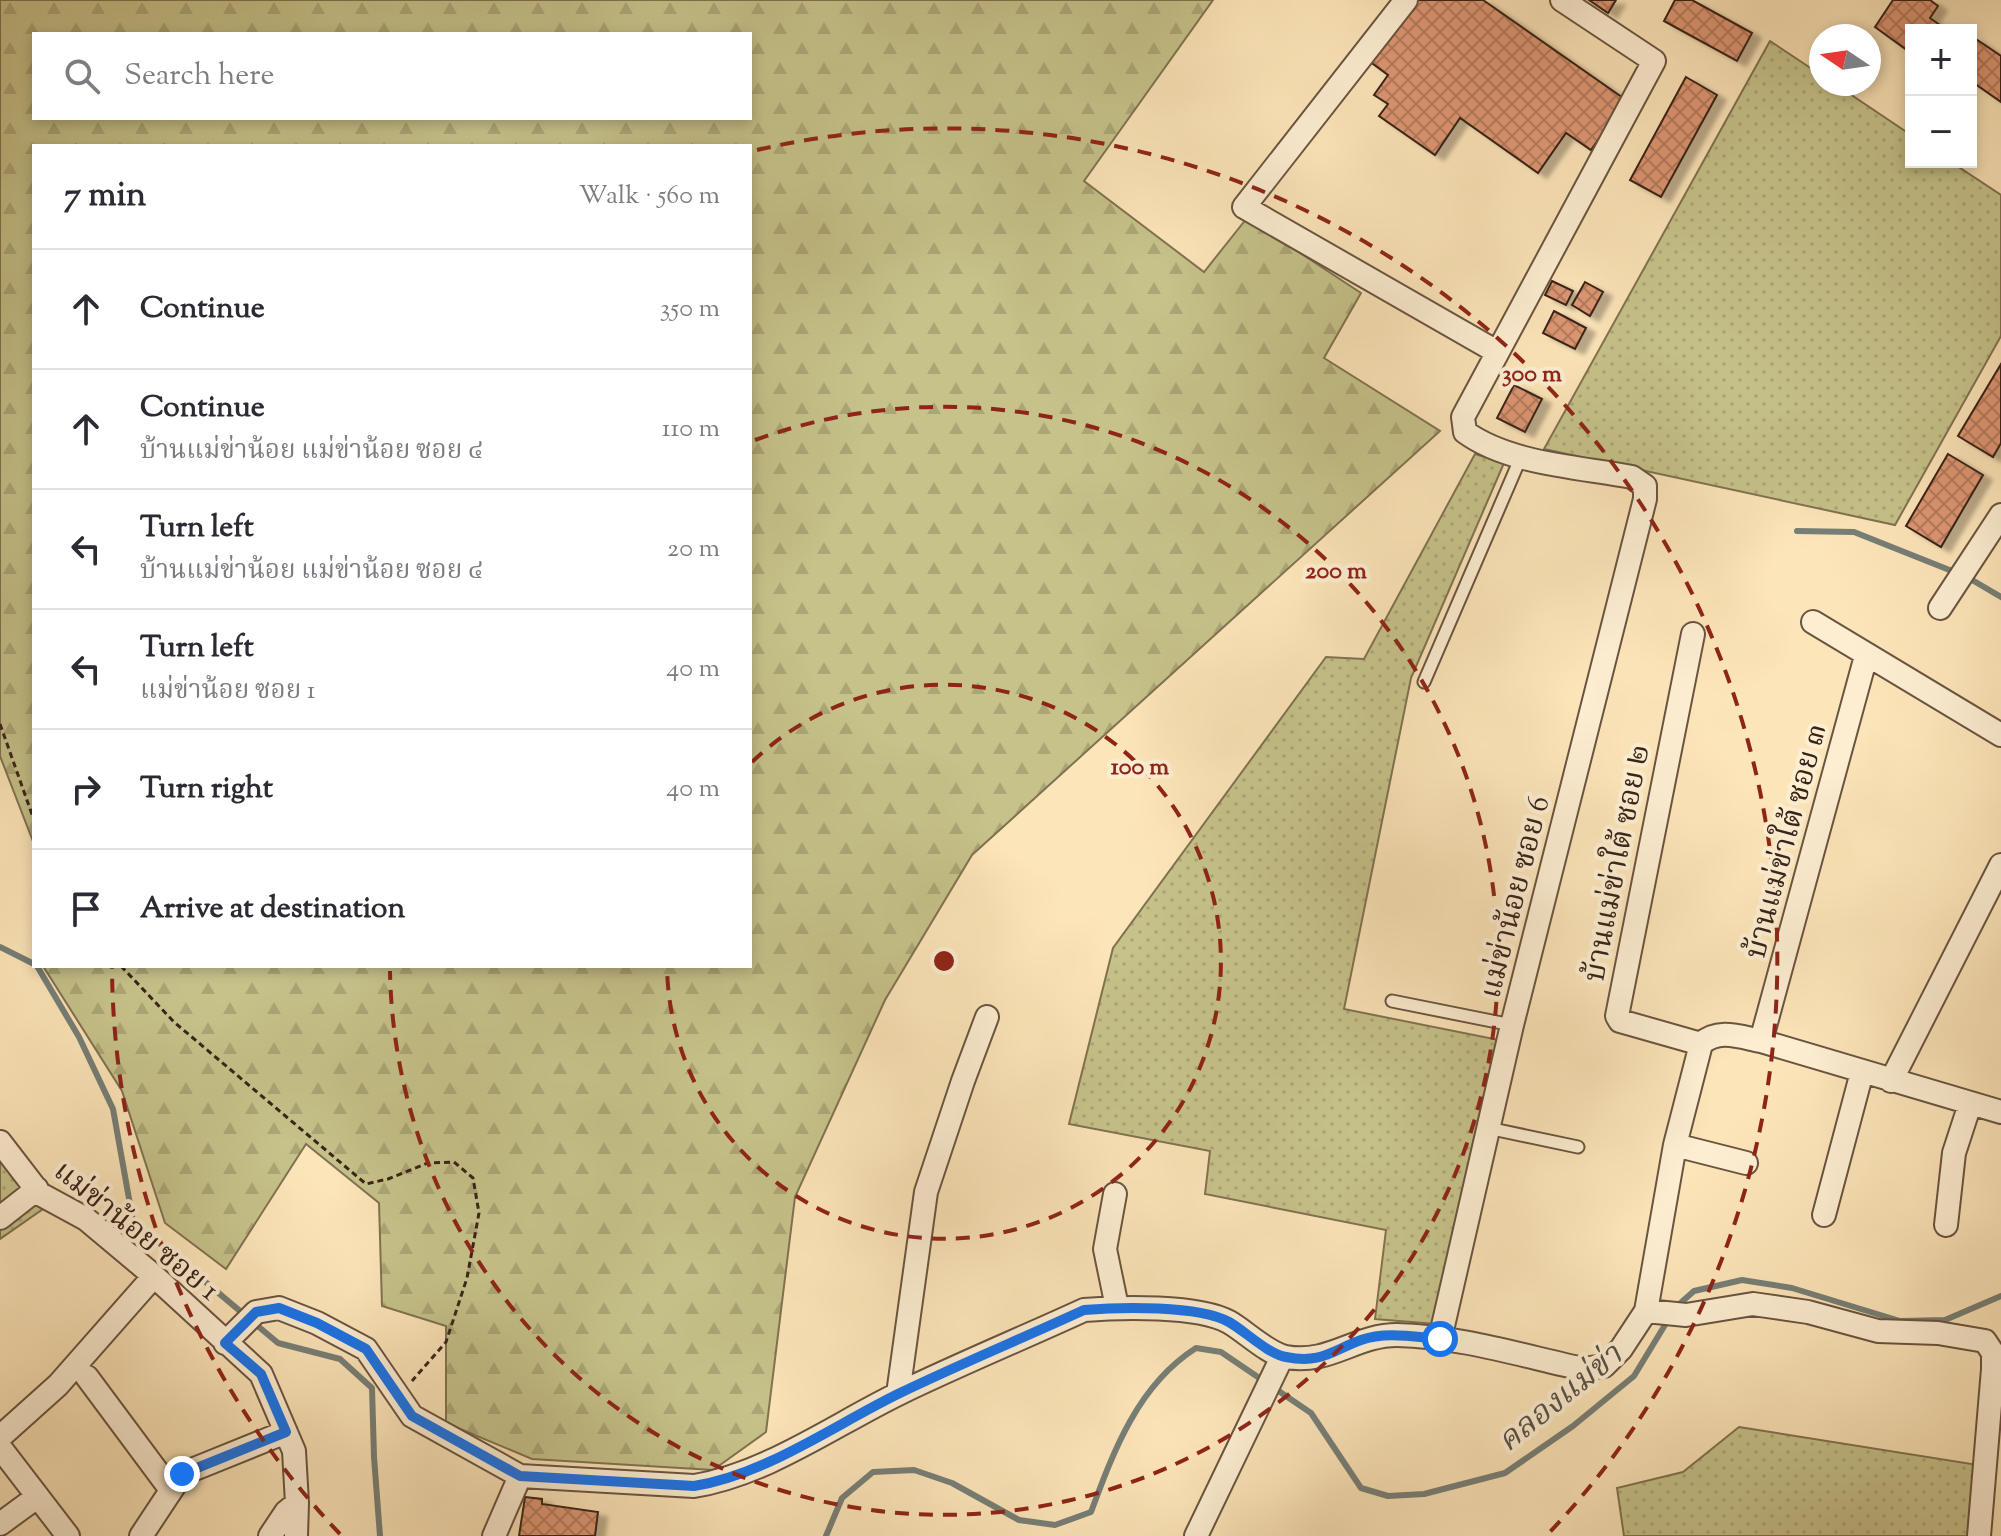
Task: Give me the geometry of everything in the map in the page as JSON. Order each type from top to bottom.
[{"type":"street","points":[[1406,0],[1244,207],[1497,352]]},
{"type":"street","points":[[1521,457],[1483,445],[1465,432],[1463,417],[1654,61],[1562,0]]},
{"type":"street","name":"แม่ข่าน้อย ซอย 6","points":[[1440,1339],[1512,1025],[1641,523],[1646,491],[1645,486],[1632,477],[1521,457]]},
{"type":"street","points":[[1940,608],[2001,515]]},
{"type":"street","points":[[1813,622],[2001,735]]},
{"type":"street","name":"บ้านแม่ข่าใต้ ซอย ๒","points":[[1693,634],[1617,1016],[1629,1025],[1701,1044]]},
{"type":"street","name":"บ้านแม่ข่าใต้ ซอย ๓","points":[[1761,1041],[1866,656]]},
{"type":"street","points":[[1891,1081],[2001,865]]},
{"type":"street","points":[[898,1394],[926,1192],[987,1017]]},
{"type":"street","points":[[225,1343],[256,1312],[279,1308],[317,1323],[366,1349],[412,1416],[520,1476],[694,1486],[720,1482],[823,1436],[898,1394],[1084,1310],[1117,1307],[1204,1313],[1227,1320],[1279,1364],[1338,1352],[1363,1339],[1396,1335],[1440,1339],[1583,1369],[1604,1366],[1653,1312],[1675,1145],[1701,1044],[1708,1037],[1723,1033],[1761,1041],[2001,1112]]},
{"type":"street","points":[[1824,1215],[1862,1072]]},
{"type":"street","points":[[1946,1225],[1954,1153],[1970,1104]]},
{"type":"street","name":"แม่ข่าน้อย ซอย 1","points":[[0,1142],[40,1194],[86,1219],[154,1276],[261,1374],[294,1451],[296,1536]]},
{"type":"street","points":[[1675,1145],[1746,1163]]},
{"type":"street","points":[[0,1218],[37,1189]]},
{"type":"street","points":[[1115,1194],[1105,1249],[1117,1307]]},
{"type":"street","points":[[68,1536],[1,1443],[58,1385],[154,1276]]},
{"type":"street","points":[[1653,1312],[1686,1315],[1753,1304],[1808,1312],[1878,1331],[1938,1333],[1985,1341],[1993,1353],[1993,1369],[1979,1536]]},
{"type":"street","points":[[1196,1536],[1279,1364]]},
{"type":"street","points":[[87,1377],[171,1490]]},
{"type":"street","points":[[141,1536],[182,1474],[286,1432]]},
{"type":"street","points":[[494,1536],[520,1476]]},
{"type":"street","points":[[0,1524],[37,1497]]},
{"type":"street","points":[[270,1536],[286,1512],[297,1503]]},
{"type":"lane","points":[[1424,682],[1521,457]]},
{"type":"lane","points":[[1392,1001],[1512,1025]]},
{"type":"lane","points":[[1488,1128],[1578,1147]]},
{"type":"path","points":[[0,724],[32,814]]},
{"type":"path","points":[[123,968],[174,1022],[366,1184],[428,1163],[454,1162],[473,1178],[479,1213],[467,1278],[446,1342],[411,1382],[396,1392]]},
{"type":"green space","points":[[0,0],[1213,0],[1084,181],[1204,272],[1247,218],[1361,293],[1324,358],[1440,431],[972,855],[885,1000],[795,1197],[766,1432],[713,1470],[532,1459],[446,1423],[446,1326],[382,1306],[379,1203],[306,1144],[226,1269],[165,1223],[122,1091],[44,968],[752,968],[752,144],[32,144],[32,839],[0,756]]},
{"type":"green space","points":[[1770,41],[1809,67],[1809,96],[1853,96],[1905,131],[1905,168],[1960,168],[2001,195],[2001,336],[1895,525],[1544,449]]},
{"type":"green space","points":[[1475,454],[1504,463],[1411,678],[1344,1009],[1499,1040],[1436,1324],[1375,1319],[1386,1230],[1205,1194],[1210,1151],[1069,1124],[1113,948],[1326,657],[1364,659]]},
{"type":"green space","points":[[0,1152],[43,1209],[0,1239]]},
{"type":"green space","points":[[1739,1427],[1978,1465],[1972,1536],[1624,1536],[1617,1488],[1683,1472]]},
{"type":"building","points":[[1411,0],[1483,0],[1626,100],[1591,150],[1566,133],[1538,173],[1460,118],[1435,155],[1379,116],[1388,104],[1374,95],[1388,75],[1369,61]]},
{"type":"building","points":[[1589,0],[1616,0],[1608,13]]},
{"type":"building","points":[[1675,0],[1692,0],[1752,33],[1737,61],[1664,21]]},
{"type":"building","points":[[1893,0],[1930,0],[1938,6],[1930,18],[1938,24],[1905,24],[1905,49],[1881,31],[1881,24],[1877,24]]},
{"type":"building","points":[[1977,40],[2001,56],[2001,102],[1977,85]]},
{"type":"building","points":[[1686,77],[1717,95],[1661,197],[1630,180]]},
{"type":"building","points":[[1552,281],[1573,291],[1566,305],[1545,295]]},
{"type":"building","points":[[1585,282],[1603,292],[1590,316],[1572,305]]},
{"type":"building","points":[[1554,311],[1586,328],[1575,349],[1543,333]]},
{"type":"building","points":[[2001,364],[2001,443],[1993,457],[1958,436]]},
{"type":"building","points":[[1514,385],[1542,399],[1525,432],[1497,418]]},
{"type":"building","points":[[1948,454],[1983,475],[1941,547],[1906,526]]},
{"type":"building","points":[[525,1497],[542,1499],[542,1504],[598,1512],[595,1536],[519,1536]]},
{"type":"waterway","points":[[1797,531],[1854,532],[1957,573]]},
{"type":"waterway","points":[[1967,577],[2001,597]]},
{"type":"waterway","name":"คลองแม่ข่า","points":[[0,947],[32,963]]},
{"type":"waterway","name":"คลองแม่ข่า","points":[[38,968],[79,1037],[113,1109],[133,1221],[278,1343],[340,1359],[372,1388],[380,1536]]},
{"type":"waterway","name":"คลองแม่ข่า","points":[[1676,1307],[1694,1291],[1742,1280],[1792,1288],[1900,1321],[1945,1320],[2001,1296]]},
{"type":"waterway","name":"คลองแม่ข่า","points":[[826,1536],[842,1498],[873,1472],[914,1470],[952,1483],[1019,1520],[1055,1525],[1091,1512],[1119,1443],[1143,1400],[1176,1363],[1196,1348],[1221,1352],[1311,1413],[1361,1488],[1388,1496],[1424,1494],[1505,1473],[1573,1426],[1634,1376],[1668,1320]]},
{"type":"route","points":[[182,1474],[286,1432],[261,1374],[225,1343],[256,1312],[279,1308],[317,1323],[366,1349],[412,1416],[520,1476],[694,1486],[720,1482],[823,1436],[898,1394],[1084,1310],[1117,1307],[1204,1313],[1227,1320],[1282,1357],[1313,1359],[1338,1352],[1363,1339],[1396,1335],[1440,1339]]}]
